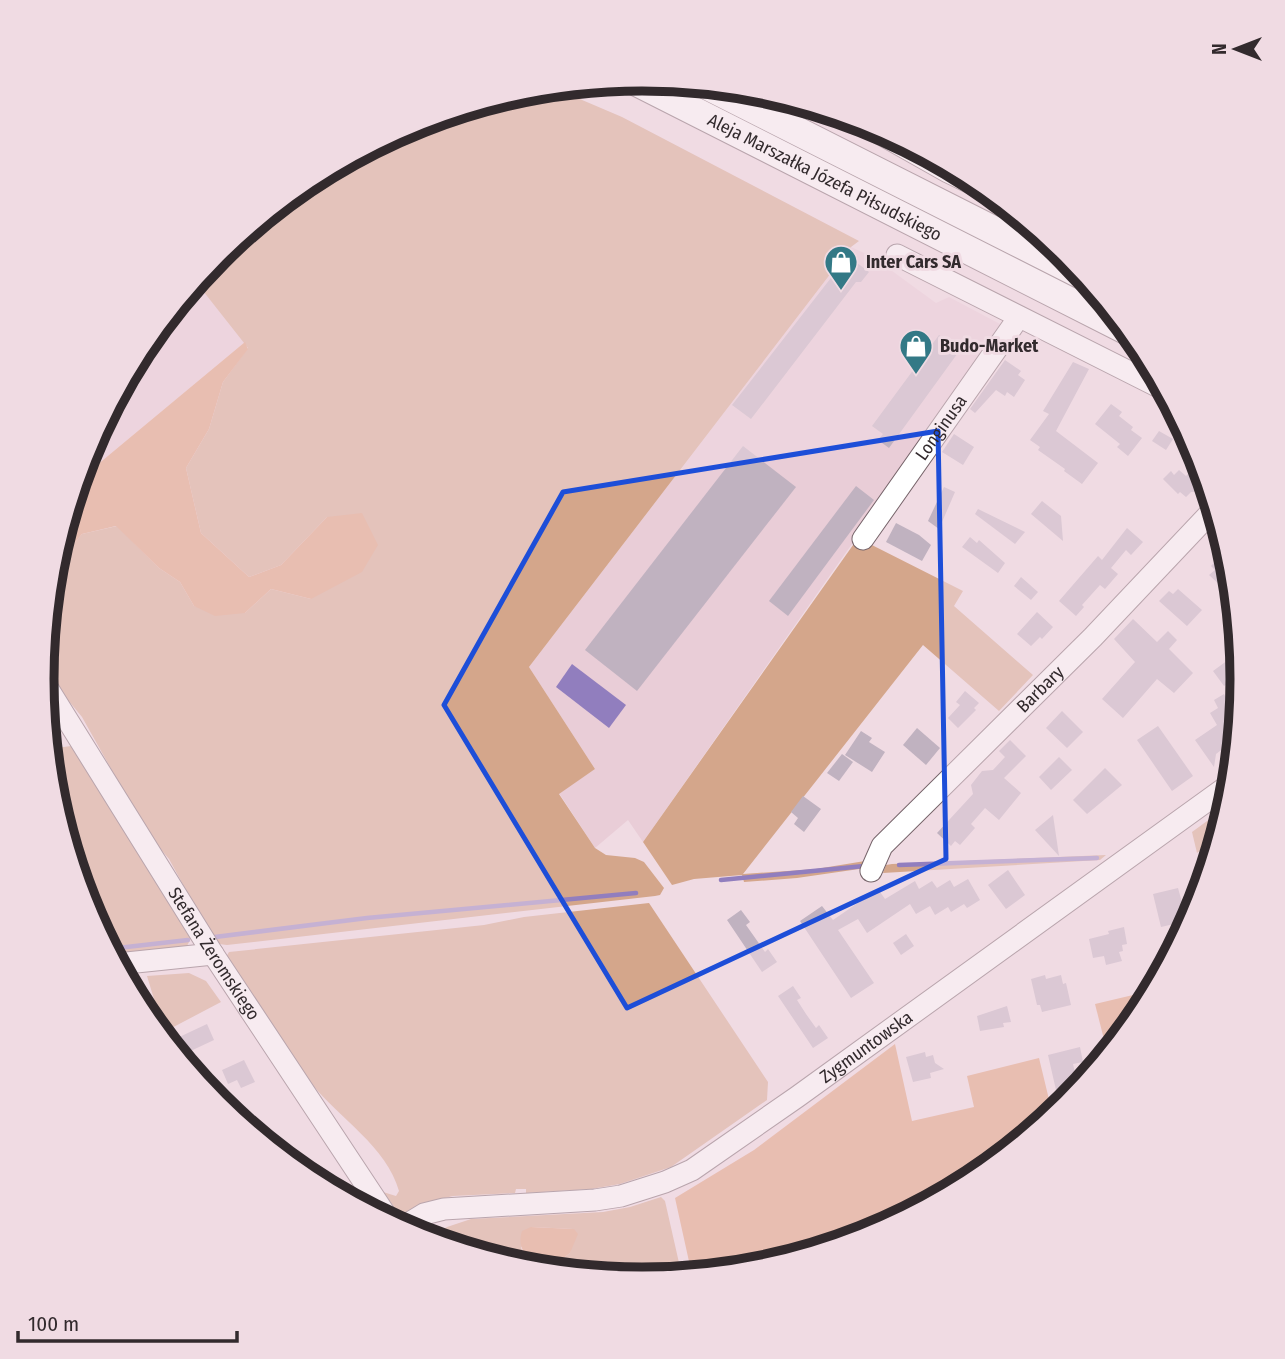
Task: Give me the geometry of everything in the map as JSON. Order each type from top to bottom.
[{"type":"main road","name":"Aleja Marszałka Józefa Piłsudskiego","points":[[656,92],[1109,322]]},
{"type":"main road","name":"Aleja Marszałka Józefa Piłsudskiego","points":[[735,99],[1038,245]]},
{"type":"street","name":"Aleja Marszałka Józefa Piłsudskiego","points":[[897,255],[1150,382]]},
{"type":"street","name":"Longinusa","points":[[863,539],[1019,317]]},
{"type":"street","name":"Barbary","points":[[871,871],[882,846],[1093,637],[1208,516]]},
{"type":"street","name":"Stefana Żeromskiego","points":[[55,700],[213,954],[380,1206]]},
{"type":"street","name":"Zygmuntowska","points":[[413,1221],[424,1214],[460,1208],[621,1196],[692,1170],[1219,792]]},
{"type":"street","points":[[127,963],[213,954]]},
{"type":"street","name":"Zygmuntowska","points":[[427,1227],[460,1208]]},
{"type":"highlighted area","points":[[938,431],[946,859],[627,1008],[444,705],[563,492]]},
{"type":"shaded area","points":[[566,96],[572,96],[622,117],[859,241],[851,247],[529,667],[595,769],[559,794],[595,848],[606,855],[635,858],[644,862],[664,888],[660,895],[227,945],[219,944],[209,932],[169,859],[147,833],[82,717],[63,694],[54,675],[56,641],[60,622],[59,603],[69,549],[82,534],[117,526],[159,568],[180,582],[194,606],[245,613],[271,589],[311,599],[327,517],[281,565],[249,577],[201,533],[186,468],[209,429],[223,382],[248,348],[202,290],[255,237],[284,213],[348,170],[417,136],[490,111]]},
{"type":"shaded area","points":[[902,197],[1080,287],[1095,305],[897,204]]},
{"type":"shaded area","points":[[851,247],[873,257],[936,303],[949,297],[1000,324],[1002,330],[643,842],[628,820],[595,848],[559,793],[595,769],[529,667]]},
{"type":"shaded area","points":[[202,290],[245,342],[94,468],[133,385],[176,321]]},
{"type":"shaded area","points":[[245,342],[248,349],[223,382],[209,429],[186,468],[201,533],[249,577],[281,565],[327,517],[362,513],[378,545],[362,572],[311,599],[271,589],[245,613],[215,616],[194,606],[180,582],[159,568],[116,526],[82,534],[69,549],[94,468]]},
{"type":"shaded area","points":[[858,538],[963,591],[954,606],[1033,675],[999,711],[923,645],[743,874],[816,869],[865,861],[866,868],[744,882],[742,875],[694,879],[672,885],[643,842]]},
{"type":"shaded area","points":[[572,664],[626,705],[609,728],[556,687]]},
{"type":"shaded area","points":[[71,746],[191,938],[186,948],[122,954],[85,869],[74,832],[58,748]]},
{"type":"shaded area","points":[[1214,816],[1207,846],[1197,853],[1192,832]]},
{"type":"shaded area","points":[[1106,855],[1100,860],[883,873],[886,865],[892,864]]},
{"type":"shaded area","points":[[649,903],[768,1082],[767,1100],[671,1167],[620,1184],[591,1189],[526,1193],[526,1189],[516,1189],[515,1193],[453,1196],[432,1201],[407,1212],[397,1211],[390,1201],[385,1203],[383,1192],[396,1196],[399,1191],[384,1160],[311,1083],[226,957],[229,952],[484,925],[524,917]]},
{"type":"shaded area","points":[[189,973],[206,981],[221,1002],[170,1029],[158,1013],[147,976]]},
{"type":"shaded area","points":[[1140,993],[1105,1043],[1095,1004]]},
{"type":"shaded area","points":[[895,1044],[912,1121],[974,1107],[967,1076],[1039,1058],[1050,1103],[1001,1146],[969,1169],[937,1189],[868,1223],[795,1248],[719,1263],[690,1265],[675,1198],[754,1150]]},
{"type":"shaded area","points":[[661,1197],[665,1201],[680,1266],[642,1268],[559,1262],[570,1253],[573,1229],[532,1227],[521,1248],[526,1256],[490,1248],[440,1232],[471,1219],[603,1212]]},
{"type":"shaded area","points":[[531,1227],[574,1229],[578,1234],[570,1253],[559,1262],[527,1256],[520,1241],[522,1231]]},
{"type":"building","points":[[848,256],[869,272],[861,282],[856,282],[751,419],[732,405]]},
{"type":"building","points":[[939,335],[960,350],[889,448],[878,440],[883,434],[872,426]]},
{"type":"building","points":[[1005,360],[1021,371],[1018,375],[1025,380],[1014,397],[1007,392],[1005,396],[996,390],[975,413],[970,409]]},
{"type":"building","points":[[1073,362],[1089,369],[1056,431],[1098,463],[1082,484],[1038,450],[1040,447],[1030,440],[1049,414],[1043,411]]},
{"type":"building","points":[[1111,404],[1122,412],[1119,416],[1133,427],[1131,430],[1142,438],[1128,456],[1117,447],[1120,444],[1095,424]]},
{"type":"building","points":[[1159,431],[1173,439],[1166,450],[1152,441]]},
{"type":"building","points":[[954,434],[974,447],[963,465],[942,452]]},
{"type":"building","points":[[743,446],[796,487],[637,691],[585,650]]},
{"type":"building","points":[[1179,470],[1186,476],[1188,474],[1197,483],[1200,491],[1191,492],[1186,497],[1180,492],[1178,494],[1163,479],[1171,471],[1174,475]]},
{"type":"building","points":[[856,486],[874,500],[788,616],[769,601]]},
{"type":"building","points":[[944,487],[955,492],[939,529],[928,521]]},
{"type":"building","points":[[1042,501],[1061,516],[1063,541],[1031,514]]},
{"type":"building","points":[[978,509],[1025,532],[1015,544],[975,514]]},
{"type":"building","points":[[896,523],[931,545],[922,561],[886,542]]},
{"type":"building","points":[[1127,528],[1143,542],[1131,555],[1126,550],[1111,568],[1118,574],[1105,589],[1100,585],[1076,616],[1059,601],[1098,556],[1102,560]]},
{"type":"building","points":[[970,537],[977,543],[979,540],[1005,563],[998,573],[962,547]]},
{"type":"building","points":[[1218,559],[1221,586],[1209,575],[1215,570],[1211,566]]},
{"type":"building","points":[[1021,577],[1038,592],[1031,600],[1014,586]]},
{"type":"building","points":[[1178,589],[1202,610],[1187,626],[1159,601],[1169,591],[1173,594]]},
{"type":"building","points":[[1037,612],[1053,627],[1031,646],[1017,634]]},
{"type":"building","points":[[1133,619],[1157,642],[1168,631],[1177,640],[1169,649],[1193,673],[1174,693],[1157,679],[1123,718],[1102,699],[1135,662],[1114,639]]},
{"type":"building","points":[[1228,660],[1231,681],[1224,686],[1213,671]]},
{"type":"building","points":[[965,691],[979,703],[974,708],[976,710],[958,728],[948,718],[960,705],[956,702]]},
{"type":"building","points":[[1224,694],[1230,705],[1227,746],[1216,754],[1214,767],[1195,740],[1217,725],[1210,713],[1218,708],[1214,700]]},
{"type":"building","points":[[1062,711],[1083,732],[1067,748],[1046,728]]},
{"type":"building","points":[[1158,726],[1193,776],[1172,791],[1137,740]]},
{"type":"building","points":[[917,728],[940,748],[926,765],[903,745]]},
{"type":"building","points":[[861,731],[872,738],[869,742],[885,752],[872,772],[845,755]]},
{"type":"building","points":[[1010,740],[1026,756],[1004,778],[1021,793],[999,820],[985,808],[971,824],[975,828],[960,845],[955,841],[951,846],[937,833],[973,794],[971,785],[982,771],[993,770],[1005,757],[999,751]]},
{"type":"building","points":[[842,754],[853,762],[839,781],[827,773]]},
{"type":"building","points":[[1059,757],[1072,770],[1051,790],[1039,777]]},
{"type":"building","points":[[1105,768],[1122,785],[1087,814],[1073,800]]},
{"type":"building","points":[[803,796],[821,809],[804,832],[794,824],[798,818],[791,812]]},
{"type":"building","points":[[1053,815],[1059,856],[1035,830]]},
{"type":"building","points":[[1008,870],[1025,895],[1006,909],[988,885]]},
{"type":"building","points":[[968,879],[980,900],[967,908],[964,904],[951,912],[948,907],[935,915],[930,906],[916,914],[910,904],[867,933],[858,919],[838,930],[874,983],[851,998],[800,921],[822,906],[833,920],[878,889],[885,899],[915,881],[919,889],[932,881],[937,888],[950,880],[954,887]]},
{"type":"building","points":[[1178,888],[1184,910],[1178,923],[1161,927],[1153,894]]},
{"type":"building","points":[[741,910],[750,922],[746,925],[765,952],[768,949],[777,962],[762,972],[727,920]]},
{"type":"building","points":[[1124,927],[1127,944],[1122,945],[1123,951],[1119,952],[1122,961],[1106,965],[1104,956],[1093,958],[1089,939]]},
{"type":"building","points":[[906,934],[914,946],[901,955],[893,943]]},
{"type":"building","points":[[1045,975],[1046,979],[1061,975],[1063,984],[1066,983],[1071,1005],[1042,1012],[1040,1005],[1037,1005],[1031,979]]},
{"type":"building","points":[[793,986],[801,998],[797,1000],[806,1014],[816,1028],[819,1025],[828,1038],[813,1048],[778,996]]},
{"type":"building","points":[[1007,1006],[1011,1022],[1003,1023],[1004,1027],[980,1031],[977,1016]]},
{"type":"building","points":[[207,1024],[214,1040],[188,1052],[176,1038]]},
{"type":"building","points":[[1080,1047],[1083,1062],[1073,1064],[1076,1076],[1066,1080],[1067,1085],[1065,1088],[1056,1090],[1048,1055]]},
{"type":"building","points":[[925,1052],[926,1057],[933,1055],[935,1063],[944,1069],[930,1073],[931,1078],[913,1082],[906,1057]]},
{"type":"building","points":[[244,1060],[255,1082],[241,1088],[237,1080],[228,1084],[222,1070]]},
{"type":"waterway","points":[[899,865],[1097,858]]},
{"type":"waterway","points":[[721,880],[864,866]]},
{"type":"waterway","points":[[215,937],[367,918],[636,893]]},
{"type":"waterway","points":[[119,948],[188,940]]},
{"type":"place","name":"Inter Cars SA","points":[[841,292]]},
{"type":"place","name":"Budo-Market","points":[[916,376]]}]
